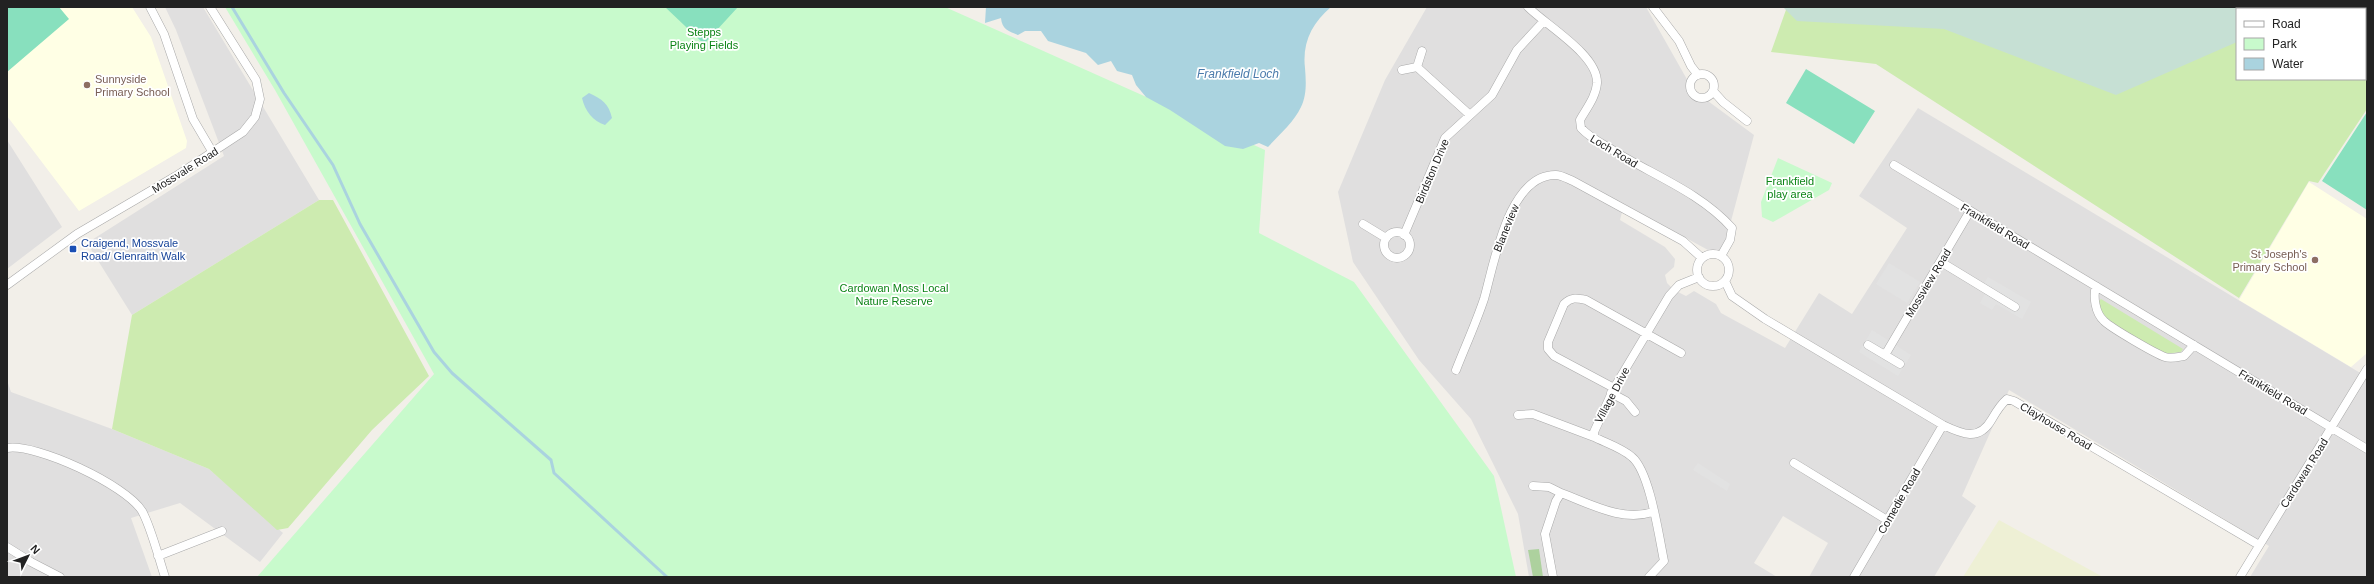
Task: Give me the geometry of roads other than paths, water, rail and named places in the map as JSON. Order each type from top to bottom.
[{"type":"street","points":[[150,7],[164,34],[193,119],[213,153]]},
{"type":"street","name":"Mossvale Road","points":[[7,285],[77,234],[213,153],[243,132],[255,117],[260,99],[256,80],[210,7]]},
{"type":"street","name":"Loch Road","points":[[1528,7],[1543,22],[1578,48],[1594,68],[1597,83],[1593,98],[1580,120],[1581,128],[1631,161],[1688,192],[1724,218],[1732,228],[1730,240],[1721,256]]},
{"type":"street","points":[[1653,7],[1679,41],[1691,66],[1698,75],[1710,77],[1714,84],[1714,92],[1722,102],[1747,121]]},
{"type":"street","name":"Birdston Drive","points":[[1404,235],[1445,138],[1492,95],[1517,50],[1543,22]]},
{"type":"street","points":[[1417,66],[1422,51]]},
{"type":"street","points":[[1417,66],[1470,115]]},
{"type":"street","points":[[1402,70],[1417,66]]},
{"type":"street","points":[[1698,75],[1691,84],[1694,95],[1704,99],[1714,92]]},
{"type":"street","name":"Frankfield Road","points":[[1894,165],[2367,449]]},
{"type":"street","name":"Blaneview","points":[[1456,370],[1484,299],[1498,243],[1512,210],[1523,192],[1541,177],[1556,175],[1573,181],[1683,241],[1702,258]]},
{"type":"street","name":"Mossview Road","points":[[1885,355],[1970,211]]},
{"type":"street","points":[[1363,224],[1386,238]]},
{"type":"street","points":[[1396,232],[1404,235],[1409,242],[1409,250],[1399,258],[1387,254],[1384,246],[1386,238],[1396,232]]},
{"type":"street","points":[[1715,254],[1721,256],[1729,267],[1725,281],[1717,285],[1709,285],[1699,277],[1697,267],[1702,258],[1715,254]]},
{"type":"street","points":[[1941,262],[2015,307]]},
{"type":"street","name":"Village Drive","points":[[1649,577],[1664,561],[1646,481],[1640,466],[1632,456],[1594,437],[1594,432],[1613,391],[1674,290],[1679,285],[1699,277]]},
{"type":"street","name":"Clayhouse Road","points":[[1725,281],[1732,296],[1765,319],[1943,425],[1964,435],[1979,433],[1988,426],[2001,404],[2007,400],[2014,401],[2259,546]]},
{"type":"street","points":[[2096,286],[2094,293],[2098,312],[2104,321],[2122,332],[2166,357],[2184,356],[2194,345]]},
{"type":"street","points":[[1635,412],[1626,401],[1613,391],[1554,356],[1548,349],[1548,342],[1564,304],[1575,298],[1586,300],[1682,353]]},
{"type":"street","points":[[1868,345],[1900,364]]},
{"type":"street","name":"Cardowan Road","points":[[2240,577],[2367,369]]},
{"type":"street","points":[[1518,415],[1533,414],[1594,437]]},
{"type":"street","name":"Comedie Road","points":[[1854,577],[1943,425]]},
{"type":"street","points":[[7,448],[36,450],[87,472],[129,496],[142,511],[165,577]]},
{"type":"street","points":[[1794,463],[1887,520]]},
{"type":"street","points":[[1533,486],[1549,487],[1615,514],[1642,515],[1653,512]]},
{"type":"street","points":[[1553,577],[1545,534],[1556,501],[1561,493]]},
{"type":"street","points":[[158,556],[222,531]]},
{"type":"street","points":[[7,547],[31,562],[60,577]]},
{"type":"water","name":"Frankfield Loch","points":[[986,7],[1331,7],[1318,20],[1307,42],[1304,59],[1306,83],[1305,93],[1298,113],[1268,147],[1259,143],[1243,149],[1225,146],[1170,110],[1146,97],[1136,85],[1132,75],[1117,71],[1111,61],[1098,65],[1086,53],[1048,41],[1041,31],[1025,31],[1018,35],[1004,27],[1001,18],[985,23]]},
{"type":"water","points":[[589,93],[598,97],[607,106],[611,113],[612,118],[605,125],[593,118],[585,107],[582,98]]},
{"type":"waterway","points":[[232,7],[284,93],[333,165],[360,224],[434,352],[452,373],[551,460],[554,473],[667,577]]},
{"type":"place","name":"Sunnyside Primary School","points":[[87,85]]},
{"type":"place","name":"Craigend, Mossvale Road/ Glenraith Walk","points":[[73,249]]},
{"type":"place","name":"St Joseph's Primary School","points":[[2315,260]]},
{"type":"park label","name":"Stepps Playing Fields","points":[[704,38]]},
{"type":"park label","name":"Frankfield play area","points":[[1790,187]]},
{"type":"park label","name":"Cardowan Moss Local Nature Reserve","points":[[894,294]]}]
